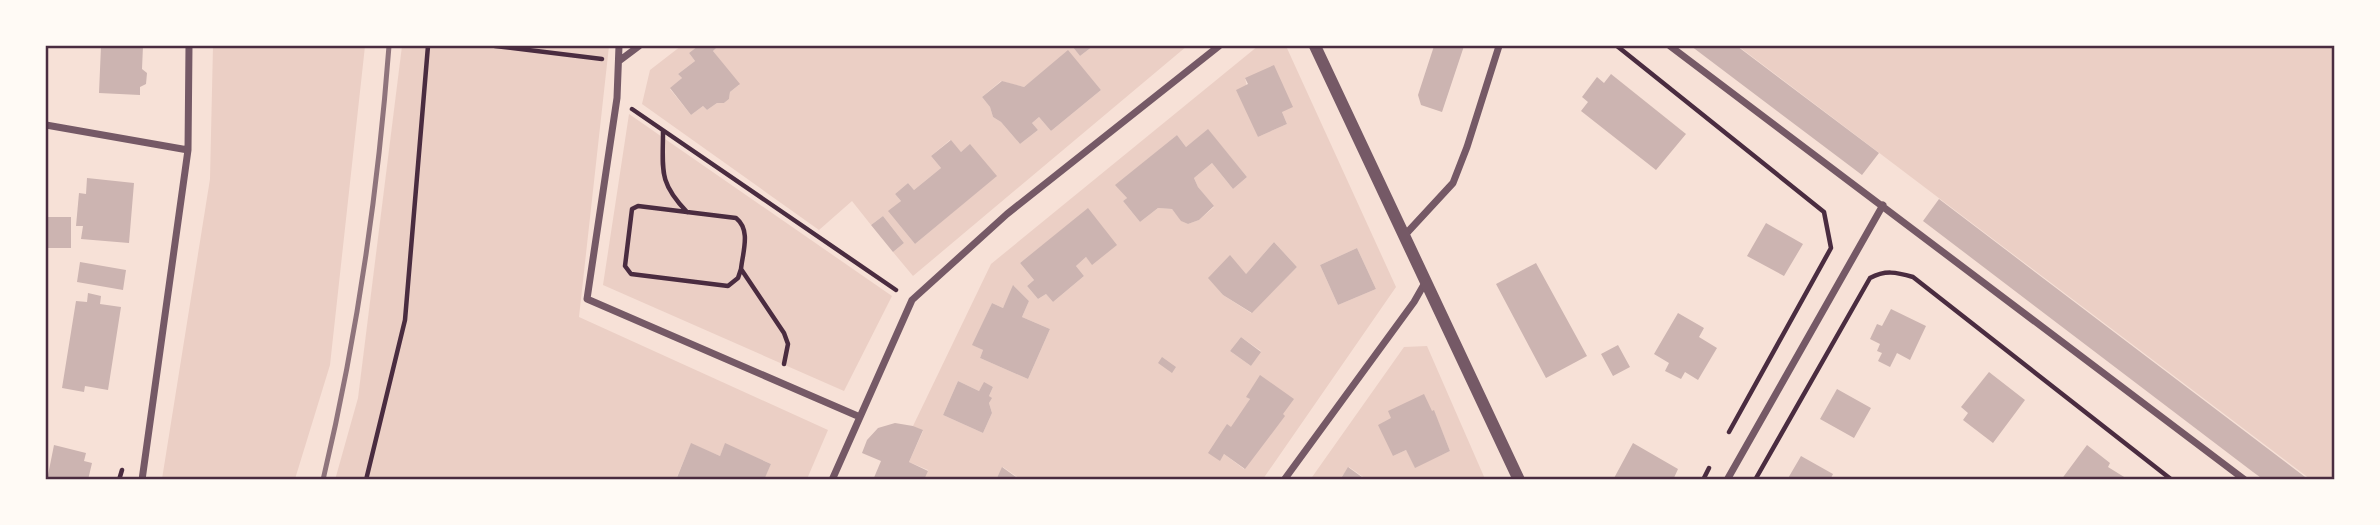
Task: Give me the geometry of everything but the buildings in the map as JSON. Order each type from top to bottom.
[{"type":"street","points":[[142,480],[188,150],[189,46]]},
{"type":"street","points":[[619,46],[617,98],[587,299],[860,417]]},
{"type":"street","points":[[619,61],[639,46]]},
{"type":"street","points":[[832,480],[912,300],[1007,214],[1219,46]]},
{"type":"street","points":[[1314,46],[1519,480]]},
{"type":"street","points":[[1404,236],[1452,183],[1467,147],[1499,46]]},
{"type":"street","points":[[1670,46],[2245,480]]},
{"type":"street","points":[[46,125],[188,150]]},
{"type":"street","points":[[1727,480],[1883,205]]},
{"type":"street","points":[[1284,480],[1414,302],[1426,281]]},
{"type":"path","points":[[366,480],[405,320],[428,46]]},
{"type":"path","points":[[495,46],[619,61]]},
{"type":"path","points":[[1617,46],[1825,212],[1831,248],[1723,443]]},
{"type":"path","points":[[617,98],[912,300]]},
{"type":"path","points":[[663,130],[663,173],[666,186],[687,212]]},
{"type":"path","points":[[638,206],[736,218],[745,229],[741,269],[738,278],[728,286],[631,274],[625,265],[632,209],[638,206]]},
{"type":"path","points":[[741,269],[784,333],[788,344],[788,353],[778,382]]},
{"type":"path","points":[[1755,480],[1870,278],[1880,272],[1895,272],[1913,277],[2172,480]]},
{"type":"path","points":[[1703,480],[1710,467]]},
{"type":"shaded area","points":[[213,46],[365,46],[330,365],[295,479],[162,479],[210,179]]},
{"type":"shaded area","points":[[402,46],[609,46],[579,317],[828,430],[807,479],[764,479],[771,464],[725,444],[720,456],[691,444],[676,479],[335,480],[358,398]]},
{"type":"shaded area","points":[[681,46],[698,46],[689,53],[695,61],[678,74],[682,78],[670,89],[691,115],[703,106],[707,110],[717,103],[724,103],[729,99],[730,92],[739,85],[713,51],[715,46],[1072,46],[1080,56],[1093,46],[1187,46],[913,276],[893,252],[904,243],[883,216],[871,225],[852,201],[819,230],[642,104],[650,70]],"holes":[[[1068,51],[1101,90],[1051,131],[1039,117],[1032,123],[1038,130],[1020,144],[1001,122],[993,117],[990,107],[982,97],[1001,81],[1024,87]],[[950,140],[961,152],[970,145],[996,176],[915,244],[889,212],[901,201],[895,194],[908,183],[914,190],[941,168],[931,156]]]},
{"type":"shaded area","points":[[1258,46],[1286,46],[1396,287],[1263,479],[1020,479],[1003,467],[996,479],[924,480],[928,470],[909,462],[923,431],[913,426],[991,264]],"holes":[[[1245,78],[1282,112],[1287,124],[1258,137]],[[1208,130],[1247,177],[1233,189],[1212,163],[1194,178],[1214,207],[1199,220],[1188,224],[1172,209],[1158,208],[1140,222],[1123,201],[1127,198],[1116,185],[1177,135],[1186,147]],[[1088,209],[1116,245],[1092,264],[1086,257],[1076,266],[1084,276],[1053,302],[1046,294],[1038,299],[1027,286],[1034,280],[1020,263]],[[1274,242],[1297,267],[1251,313],[1223,295],[1209,278],[1246,274]],[[1357,248],[1376,289],[1338,305],[1320,265]],[[1014,286],[1029,301],[1022,317],[1050,329],[1028,379],[980,358],[983,350],[973,345],[992,303],[1003,308]],[[1241,337],[1261,351],[1251,366],[1230,351]],[[958,381],[979,391],[984,383],[993,387],[989,396],[992,413],[983,433],[943,415]],[[1247,397],[1284,416],[1244,469],[1224,454],[1219,461],[1250,399]]]},
{"type":"shaded area","points":[[1738,46],[2334,46],[2334,479],[2310,479]]},
{"type":"shaded area","points":[[629,114],[892,296],[844,391],[603,285]]},
{"type":"shaded area","points":[[1427,346],[1485,479],[1366,479],[1349,467],[1340,479],[1310,480],[1404,347]],"holes":[[[1434,411],[1450,451],[1415,467],[1406,450],[1393,456],[1391,418]]]},
{"type":"railway","points":[[323,480],[365,264],[389,46]]}]
